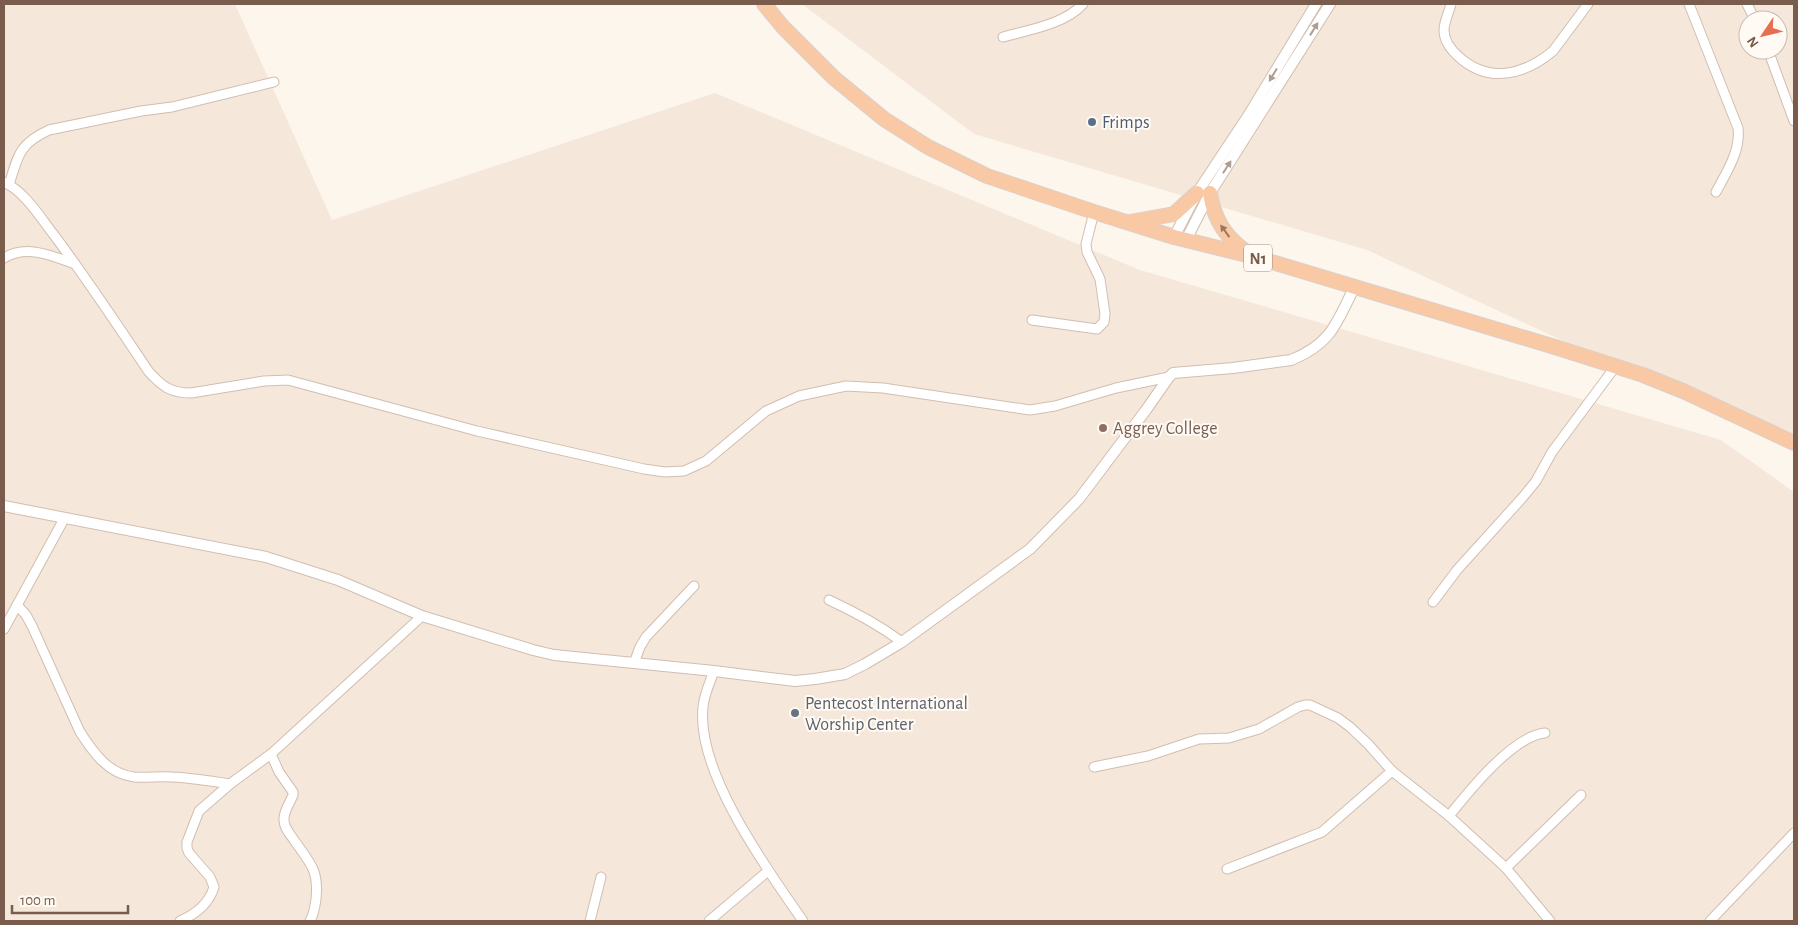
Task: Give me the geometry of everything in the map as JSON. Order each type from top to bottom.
[{"type":"highway","name":"N1","points":[[764,4],[783,27],[834,78],[891,124],[928,146],[987,176],[1094,212],[1546,344],[1643,375],[1683,391],[1794,443]]},
{"type":"highway","points":[[1130,222],[1174,214],[1204,193],[1227,234],[1237,245],[1255,258]]},
{"type":"street","points":[[1003,38],[1065,18],[1076,12],[1083,4]]},
{"type":"street","points":[[1180,238],[1248,116],[1316,4]]},
{"type":"street","points":[[1204,193],[1330,4]]},
{"type":"street","points":[[1451,4],[1444,30],[1447,43],[1454,53],[1465,62],[1487,73],[1501,75],[1532,65],[1548,56],[1554,51],[1588,4]]},
{"type":"street","points":[[1689,4],[1738,128],[1739,141],[1716,192]]},
{"type":"street","points":[[1772,60],[1794,121]]},
{"type":"street","points":[[274,82],[172,107],[141,111],[49,130],[25,144],[6,183],[26,200],[76,264],[149,372],[161,385],[171,391],[191,393],[264,381],[288,380],[476,431],[644,469],[665,472],[684,471],[706,460],[766,411],[799,396],[839,387],[864,386],[883,388],[1030,410],[1055,406],[1116,388],[1169,377],[1177,372],[1233,368],[1290,360],[1317,346],[1330,334],[1338,322],[1354,288]]},
{"type":"street","points":[[1032,320],[1097,329],[1104,322],[1105,314],[1100,279],[1087,252],[1086,244],[1094,212]]},
{"type":"street","points":[[4,258],[23,251],[40,252],[76,264]]},
{"type":"street","points":[[1433,602],[1457,570],[1524,497],[1536,481],[1552,452],[1615,367]]},
{"type":"street","points":[[4,506],[266,557],[338,580],[422,616],[554,655],[795,681],[834,677],[865,664],[902,642],[1018,559],[1052,528],[1079,499],[1169,377]]},
{"type":"street","points":[[4,629],[64,519]]},
{"type":"street","points":[[634,663],[646,637],[694,586]]},
{"type":"street","points":[[829,600],[884,629],[902,642]]},
{"type":"street","points":[[17,605],[26,615],[32,626],[80,732],[89,747],[103,762],[113,770],[134,777],[193,778],[230,784]]},
{"type":"street","points":[[180,921],[199,910],[211,898],[214,888],[213,882],[187,848],[187,842],[199,811],[230,784],[271,754],[422,616]]},
{"type":"street","points":[[714,671],[703,708],[703,729],[709,755],[726,799],[768,871],[803,921]]},
{"type":"street","points":[[1094,767],[1164,752],[1199,739],[1229,738],[1259,729],[1290,711],[1305,705],[1324,711],[1350,727],[1392,771],[1449,816],[1506,868],[1550,921]]},
{"type":"street","points":[[1449,816],[1490,768],[1535,734],[1545,734]]},
{"type":"street","points":[[271,754],[279,772],[293,792],[291,802],[284,817],[284,823],[290,835],[312,864],[316,874],[318,884],[314,912],[310,921]]},
{"type":"street","points":[[1227,869],[1322,832],[1392,771]]},
{"type":"street","points":[[1506,868],[1581,795]]},
{"type":"street","points":[[1710,921],[1794,833]]},
{"type":"street","points":[[709,921],[768,871]]},
{"type":"street","points":[[590,921],[601,877]]},
{"type":"shaded area","points":[[4,4],[235,4],[332,220],[715,93],[1140,270],[1721,440],[1794,492],[1794,921],[4,921]]},
{"type":"shaded area","points":[[802,4],[1794,4],[1794,448],[1367,250],[974,134]]},
{"type":"place","name":"Frimps","points":[[1092,122]]},
{"type":"place","name":"Aggrey College","points":[[1103,428]]},
{"type":"place","name":"Pentecost International Worship Center","points":[[795,713]]}]
